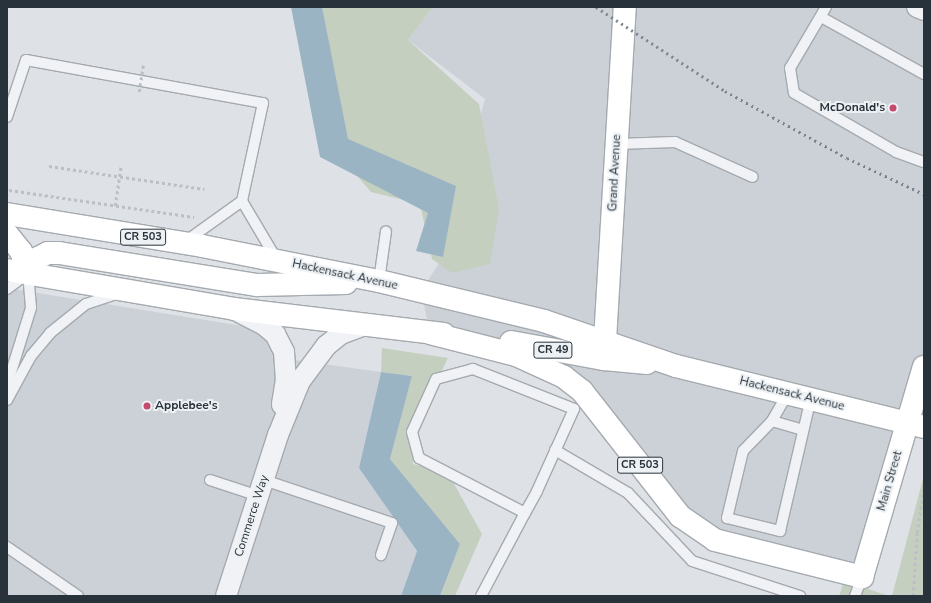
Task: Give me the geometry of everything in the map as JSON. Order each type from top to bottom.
[{"type":"main road","name":"Grand Avenue","points":[[605,340],[625,7]]},
{"type":"main road","name":"Hackensack Avenue","points":[[7,214],[183,243],[379,281],[544,321],[605,340],[676,366],[916,425]]},
{"type":"main road","points":[[7,234],[21,252],[17,271]]},
{"type":"main road","points":[[17,271],[48,253],[59,253],[257,285],[379,281]]},
{"type":"main road","name":"Hackensack Avenue","points":[[17,271],[234,310],[488,338],[604,359],[676,366]]},
{"type":"main road","name":"CR 503","points":[[430,332],[505,352],[542,365],[564,376],[578,400],[680,516],[715,540],[858,587]]},
{"type":"main road","name":"Main Street","points":[[858,587],[916,425],[924,367]]},
{"type":"street","points":[[917,7],[924,10]]},
{"type":"street","name":"Commerce Way","points":[[234,310],[263,324],[275,334],[284,352],[286,380],[278,435]]},
{"type":"street","name":"Commerce Way","points":[[226,596],[278,435],[300,381],[326,346],[341,334],[364,325]]},
{"type":"lane","points":[[826,7],[790,68],[794,93],[890,148],[924,162]]},
{"type":"lane","points":[[821,17],[924,74]]},
{"type":"lane","points":[[7,117],[26,60],[263,103],[242,201],[183,243]]},
{"type":"lane","points":[[617,144],[675,142],[753,177]]},
{"type":"lane","points":[[242,201],[278,262]]},
{"type":"lane","points":[[379,281],[386,231]]},
{"type":"lane","points":[[7,289],[17,271]]},
{"type":"lane","points":[[7,385],[31,308],[17,271]]},
{"type":"lane","points":[[7,400],[32,356],[66,318],[86,304],[129,291]]},
{"type":"lane","points":[[481,596],[525,513],[578,400],[473,369],[436,379],[412,432],[419,458],[525,513]]},
{"type":"lane","points":[[788,393],[772,421],[743,451],[727,518],[780,531],[810,398]]},
{"type":"lane","points":[[772,421],[803,430]]},
{"type":"lane","points":[[555,450],[628,493],[692,561],[800,596]]},
{"type":"lane","points":[[210,480],[261,488],[392,523],[381,555]]},
{"type":"lane","points":[[7,547],[78,596]]},
{"type":"path","points":[[139,92],[144,62]]},
{"type":"path","points":[[49,166],[204,189]]},
{"type":"path","points":[[115,206],[121,166]]},
{"type":"path","points":[[9,190],[200,218]]},
{"type":"path","points":[[913,596],[917,533],[924,486]]},
{"type":"shaded area","points":[[433,7],[924,7],[924,427],[907,423],[862,577],[715,540],[582,391],[430,333],[421,291],[443,257],[485,99],[408,40]]},
{"type":"shaded area","points":[[7,288],[279,332],[294,360],[381,372],[359,468],[417,551],[401,596],[7,596]]},
{"type":"green space","points":[[300,7],[433,7],[408,40],[479,104],[499,209],[490,264],[452,273],[432,259],[420,204],[371,192],[316,128]]},
{"type":"green space","points":[[382,348],[448,358],[412,432],[413,464],[448,473],[482,534],[455,596],[440,596],[460,544],[390,459],[412,376],[381,372]]},
{"type":"green space","points":[[924,475],[924,596],[892,596]]},
{"type":"green space","points":[[844,581],[889,596],[839,596]]},
{"type":"water","points":[[291,7],[322,7],[348,139],[456,186],[443,257],[416,251],[428,213],[320,157]]},
{"type":"water","points":[[381,372],[412,376],[390,459],[460,544],[440,596],[401,596],[417,551],[359,468]]},
{"type":"railway","points":[[596,7],[725,91],[847,158],[924,194]]},
{"type":"place","name":"McDonald's","points":[[893,108]]},
{"type":"place","name":"Applebee's","points":[[147,406]]}]
